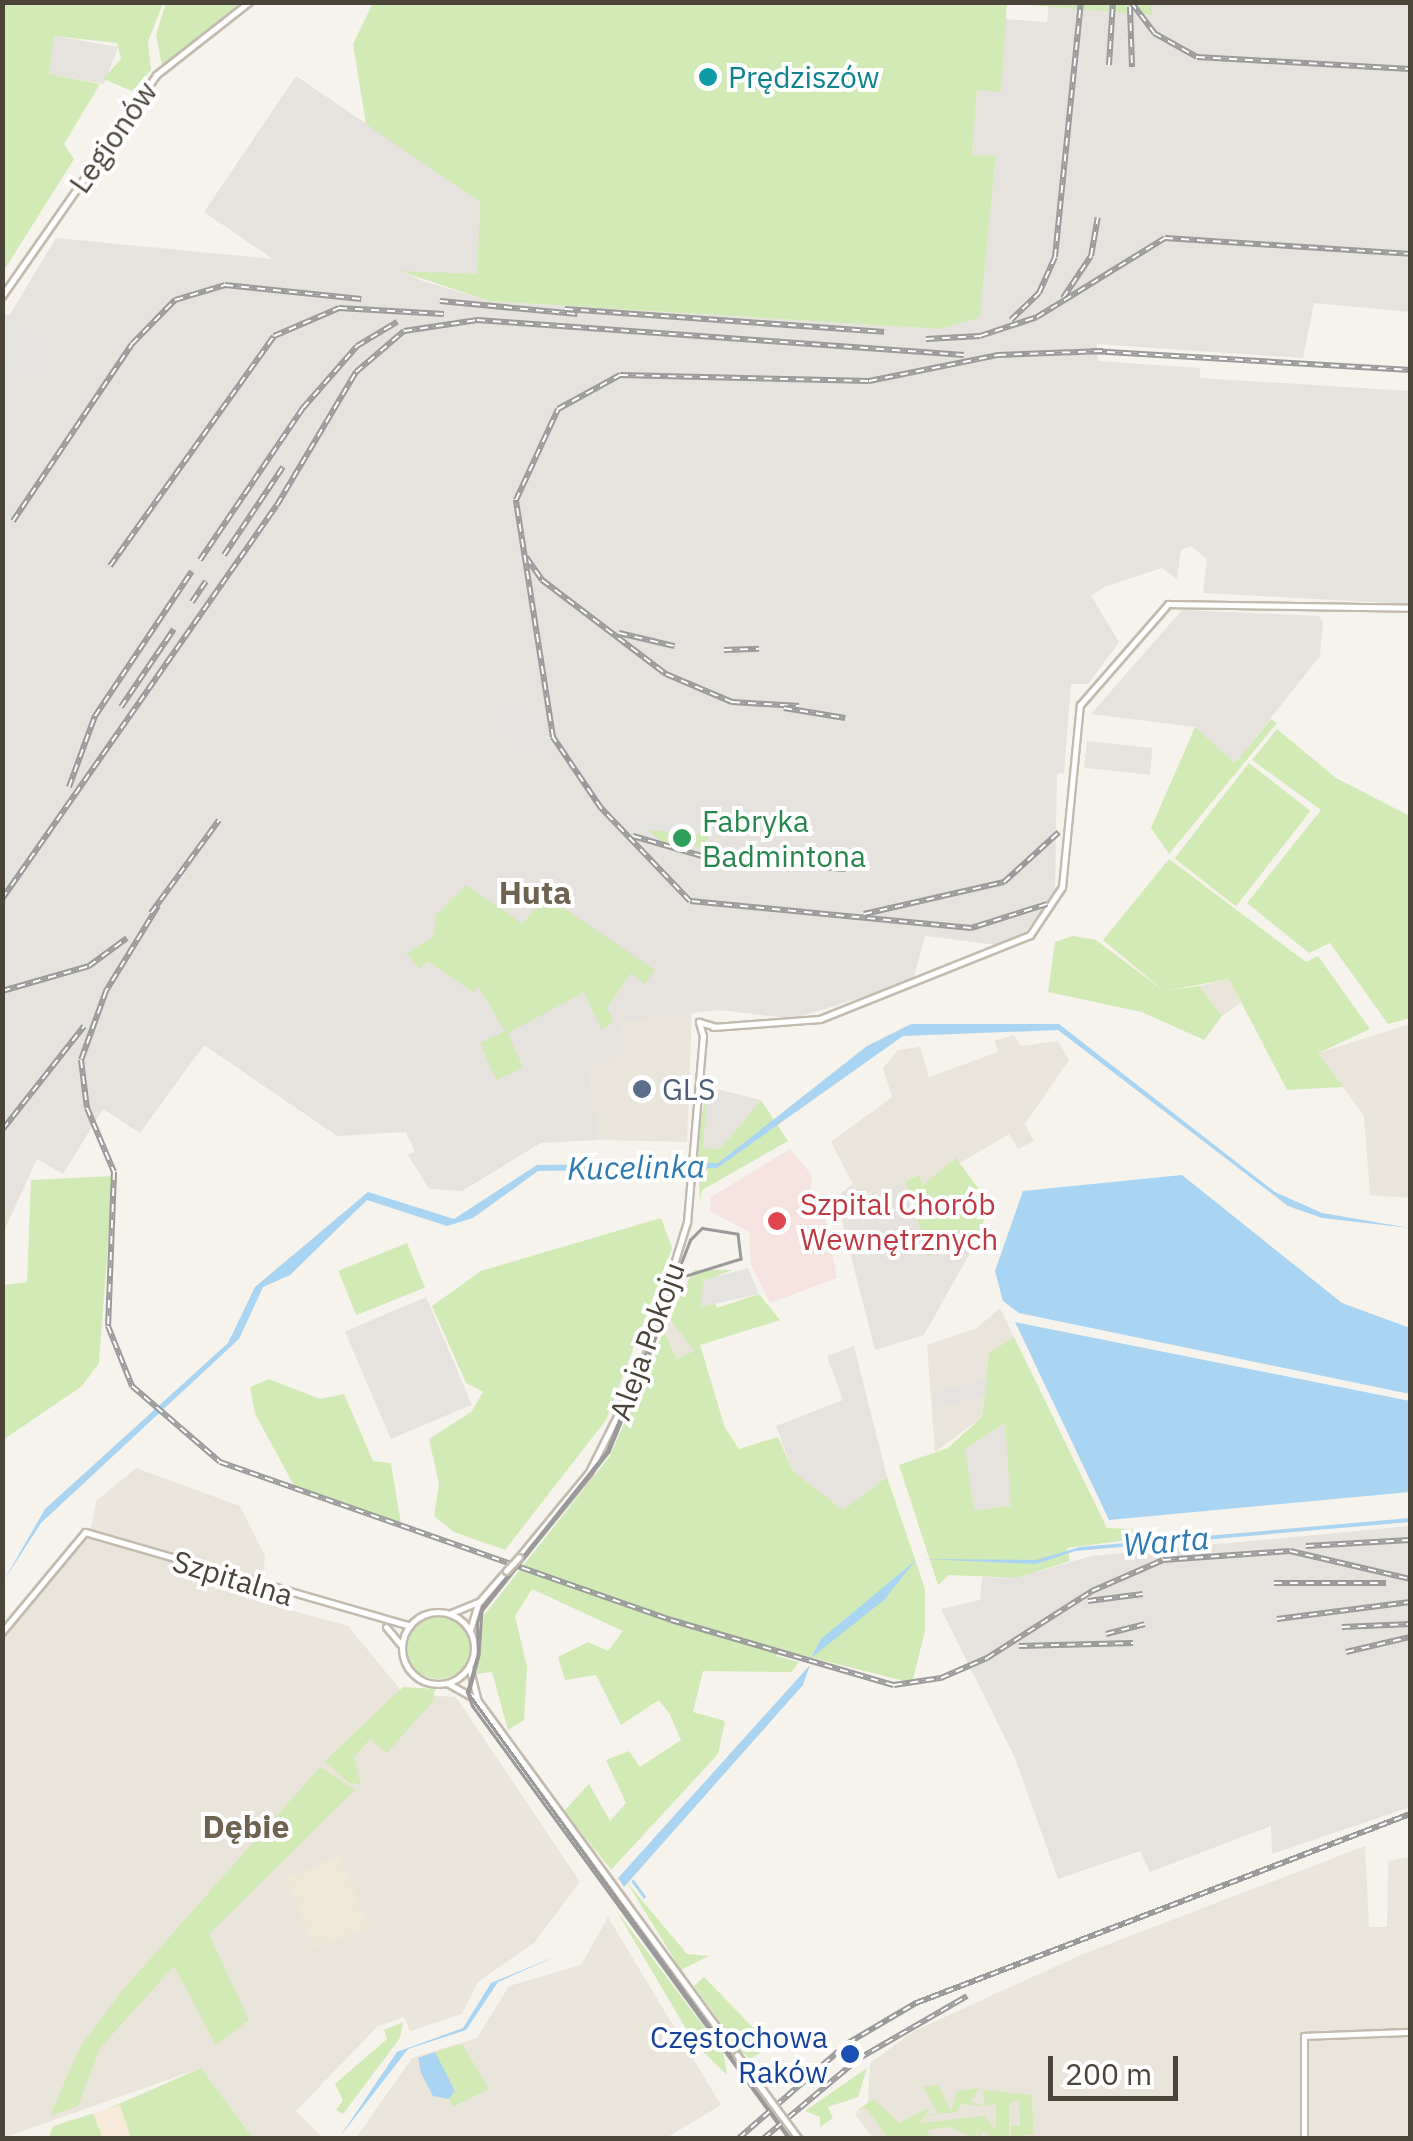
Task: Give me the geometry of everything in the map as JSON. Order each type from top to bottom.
[{"type":"street","name":"Legionów","points":[[2,296],[159,72],[249,2]]},
{"type":"street","points":[[713,1027],[704,1036],[699,1022],[713,1027],[820,1019],[1030,935],[1062,887],[1080,705],[1168,604],[1410,608]]},
{"type":"street","name":"Aleja Pokoju","points":[[470,1630],[480,1600],[589,1472],[630,1396],[681,1250],[704,1036]]},
{"type":"street","name":"Szpitalna","points":[[2,1632],[85,1532],[382,1624],[410,1626]]},
{"type":"street","name":"Aleja Pokoju","points":[[448,1614],[480,1600]]},
{"type":"street","points":[[402,1647],[410,1626],[448,1614],[470,1630],[470,1666],[478,1701],[798,2138]]},
{"type":"street","points":[[382,1624],[402,1647],[414,1674],[444,1683],[478,1701]]},
{"type":"street","points":[[444,1683],[470,1666]]},
{"type":"street","points":[[1304,2138],[1304,2036],[1410,2032]]},
{"type":"shaded area","points":[[1049,2],[1410,3],[1410,312],[1314,303],[1303,358],[1097,344],[1098,361],[1200,368],[1200,378],[1410,391],[1410,604],[1203,593],[1207,559],[1191,546],[1181,550],[1177,579],[1162,568],[1104,587],[1091,596],[1119,642],[1088,684],[1071,684],[1064,773],[1057,774],[1055,892],[1023,935],[1005,946],[925,936],[913,981],[793,1019],[720,1010],[619,1021],[626,1053],[588,1068],[599,1140],[541,1143],[462,1191],[429,1189],[408,1155],[415,1151],[406,1132],[337,1136],[204,1045],[140,1133],[103,1109],[63,1174],[37,1159],[3,1233],[3,313],[9,316],[56,238],[273,259],[204,212],[296,76],[480,201],[477,274],[404,272],[423,281],[489,301],[941,329],[980,316],[996,157],[972,155],[977,89],[1001,91],[1005,19],[1047,22]]},
{"type":"shaded area","points":[[54,36],[118,47],[104,84],[49,74]]},
{"type":"shaded area","points":[[4,318],[50,350],[30,380],[3,361]]},
{"type":"shaded area","points":[[1182,610],[1319,616],[1323,623],[1320,656],[1235,763],[1195,727],[1091,714]]},
{"type":"shaded area","points":[[513,707],[523,711],[527,721],[523,731],[513,735],[503,731],[499,721],[503,711]]},
{"type":"shaded area","points":[[539,712],[556,753],[552,759],[518,747]]},
{"type":"shaded area","points":[[1087,741],[1153,748],[1150,775],[1084,768]]},
{"type":"shaded area","points":[[635,814],[715,818],[714,830],[634,826]]},
{"type":"shaded area","points":[[1229,979],[1241,1003],[1222,1016],[1199,986]]},
{"type":"shaded area","points":[[660,1011],[692,1011],[687,1142],[599,1140],[588,1067],[626,1053],[618,1021]]},
{"type":"shaded area","points":[[1410,1024],[1410,1198],[1370,1195],[1364,1116],[1318,1053]]},
{"type":"shaded area","points":[[1014,1035],[1021,1046],[1058,1041],[1069,1060],[1025,1124],[1034,1141],[1018,1149],[1009,1134],[923,1185],[918,1175],[862,1202],[831,1142],[892,1097],[883,1068],[898,1050],[920,1047],[929,1077],[998,1052],[994,1041]]},
{"type":"shaded area","points":[[708,1087],[761,1100],[720,1149],[702,1148]]},
{"type":"shaded area","name":"Szpital Chorób Wewnętrznych","points":[[790,1149],[812,1175],[810,1194],[821,1196],[837,1278],[770,1303],[751,1265],[749,1232],[710,1211],[711,1197]]},
{"type":"shaded area","points":[[905,1181],[928,1255],[975,1244],[924,1335],[875,1350],[836,1198],[852,1184],[862,1202]]},
{"type":"shaded area","points":[[748,1268],[759,1294],[701,1307],[703,1280]]},
{"type":"shaded area","points":[[426,1297],[472,1405],[391,1439],[345,1331]]},
{"type":"shaded area","points":[[1000,1308],[1014,1337],[989,1353],[982,1417],[935,1452],[927,1345],[977,1328]]},
{"type":"shaded area","points":[[669,1318],[695,1351],[677,1359],[664,1331]]},
{"type":"shaded area","points":[[854,1346],[887,1477],[843,1510],[793,1471],[776,1426],[843,1400],[827,1356]]},
{"type":"shaded area","points":[[987,1380],[984,1397],[933,1408],[933,1392]]},
{"type":"shaded area","points":[[1005,1423],[1012,1506],[973,1510],[965,1449]]},
{"type":"shaded area","points":[[136,1468],[240,1506],[265,1556],[261,1602],[348,1626],[404,1694],[456,1697],[580,1882],[534,1943],[478,1982],[462,2014],[410,2031],[404,2017],[378,2026],[296,2111],[323,2138],[253,2138],[201,2068],[3,2138],[3,1637],[91,1528],[96,1501]]},
{"type":"shaded area","points":[[1410,1526],[1410,1807],[1272,1854],[1271,1826],[1150,1872],[1140,1851],[1058,1879],[1015,1758],[941,1609],[980,1600],[982,1577],[1017,1578],[1091,1556]]},
{"type":"shaded area","points":[[1365,1846],[1369,1927],[1387,1927],[1388,1861],[1410,1857],[1410,2138],[873,2138],[855,2114],[868,2102],[870,2063],[914,2031],[1083,1954]]},
{"type":"shaded area","points":[[340,1856],[368,1926],[315,1948],[286,1878]]},
{"type":"shaded area","points":[[608,1917],[721,2105],[666,2138],[356,2138],[412,2058],[477,2038],[509,1986],[581,1965]]},
{"type":"shaded area","points":[[120,2105],[131,2138],[103,2138],[93,2114]]},
{"type":"green space","points":[[3,2],[163,3],[148,42],[151,70],[132,91],[103,79],[121,59],[117,43],[54,36],[49,74],[100,84],[64,144],[74,159],[3,272]]},
{"type":"green space","points":[[166,2],[242,3],[162,66],[156,35]]},
{"type":"green space","points":[[373,2],[1153,3],[1152,15],[1007,3],[1001,92],[977,90],[972,155],[996,156],[980,317],[941,329],[489,301],[400,271],[477,274],[480,202],[366,124],[353,44]]},
{"type":"green space","points":[[1271,719],[1277,723],[1169,854],[1151,828],[1195,727],[1235,763]]},
{"type":"green space","points":[[1277,729],[1336,778],[1410,816],[1410,1018],[1388,1024],[1330,943],[1309,953],[1247,903],[1321,810],[1252,760]]},
{"type":"green space","points":[[1249,763],[1310,811],[1236,906],[1175,858]]},
{"type":"green space","name":"Fabryka Badmintona","points":[[647,830],[710,835],[701,847],[666,844]]},
{"type":"green space","points":[[1169,859],[1306,962],[1318,956],[1370,1029],[1318,1053],[1343,1087],[1287,1090],[1229,979],[1165,991],[1199,986],[1222,1016],[1204,1040],[1142,1012],[1048,992],[1055,942],[1073,936],[1096,940],[1165,992],[1103,940]]},
{"type":"green space","points":[[466,885],[523,924],[545,896],[655,970],[645,984],[631,973],[607,1008],[614,1022],[601,1029],[584,992],[508,1033],[523,1068],[496,1080],[480,1043],[505,1031],[478,986],[473,992],[427,961],[419,969],[406,953],[434,937],[436,915]]},
{"type":"green space","points":[[708,1083],[703,1148],[720,1149],[761,1100],[788,1141],[702,1190],[700,1203],[697,1140]]},
{"type":"green space","points":[[956,1158],[990,1204],[975,1244],[928,1256],[905,1181],[919,1175],[923,1185]]},
{"type":"green space","points":[[113,1176],[99,1363],[82,1386],[3,1440],[3,1285],[27,1282],[31,1180]]},
{"type":"green space","points":[[661,1218],[672,1248],[606,1420],[505,1550],[454,1532],[434,1516],[439,1484],[429,1439],[471,1412],[483,1392],[466,1383],[432,1306],[481,1271]]},
{"type":"green space","points":[[407,1243],[425,1288],[356,1315],[338,1271]]},
{"type":"green space","points":[[694,1270],[732,1270],[704,1281],[717,1308],[759,1294],[780,1320],[700,1345],[725,1428],[739,1449],[778,1437],[793,1471],[843,1510],[887,1477],[925,1589],[925,1631],[912,1683],[778,1649],[776,1656],[799,1662],[791,1672],[703,1671],[693,1712],[725,1721],[718,1754],[611,1870],[564,1811],[589,1784],[610,1821],[626,1803],[606,1760],[629,1751],[640,1767],[681,1740],[669,1713],[659,1700],[621,1725],[596,1675],[565,1680],[558,1657],[588,1642],[608,1651],[623,1631],[532,1589],[515,1616],[527,1667],[524,1720],[508,1730],[492,1672],[476,1674],[484,1615],[610,1456],[664,1331],[677,1359],[694,1351],[669,1318]]},
{"type":"green space","points":[[1014,1337],[1107,1528],[1133,1529],[1135,1539],[1067,1548],[1070,1561],[1017,1578],[949,1575],[938,1585],[899,1465],[948,1448],[982,1417],[989,1353]],"holes":[[[1005,1423],[1011,1506],[974,1510],[965,1449]]]},
{"type":"green space","points":[[269,1379],[320,1399],[344,1394],[373,1461],[391,1463],[401,1524],[295,1487],[255,1414],[250,1387]]},
{"type":"green space","points":[[439,1615],[462,1624],[471,1647],[462,1670],[439,1679],[416,1670],[407,1647],[416,1624]]},
{"type":"green space","points":[[403,1687],[435,1689],[433,1701],[387,1753],[370,1739],[354,1757],[361,1784],[349,1783],[325,1761]]},
{"type":"green space","points":[[320,1767],[355,1790],[209,1934],[249,2020],[216,2045],[174,1966],[100,2048],[78,2106],[50,2116],[80,2047],[121,1992]]},
{"type":"green space","points":[[626,1881],[687,1954],[709,1956],[681,1970]]},
{"type":"green space","points":[[616,1910],[723,2052],[727,2075],[695,2044]]},
{"type":"green space","points":[[704,1977],[765,2040],[767,2048],[750,2059],[740,2050],[694,1986]]},
{"type":"green space","points":[[403,2022],[400,2038],[343,2114],[336,2110],[343,2100],[335,2084],[387,2039],[384,2030]]},
{"type":"green space","points":[[462,2044],[489,2089],[452,2107],[435,2052]]},
{"type":"green space","points":[[201,2068],[253,2138],[131,2138],[120,2105],[105,2110]]},
{"type":"green space","points":[[867,2068],[858,2097],[828,2107],[833,2118],[820,2127],[820,2117],[805,2111]]},
{"type":"green space","points":[[938,2085],[951,2112],[957,2091],[979,2088],[971,2101],[983,2106],[961,2104],[957,2112],[919,2116],[938,2113],[923,2087]]},
{"type":"green space","points":[[983,2090],[1032,2095],[1033,2134],[1011,2137],[1011,2125],[1020,2126],[1019,2099],[1009,2104],[1009,2136],[992,2138],[985,2131],[976,2138],[981,2124],[974,2138],[950,2127],[926,2130],[932,2138],[888,2138],[866,2108],[856,2111],[874,2099],[899,2123],[931,2107],[919,2123],[984,2116],[996,2130],[996,2103],[985,2107]]},
{"type":"green space","points":[[101,2111],[93,2114],[103,2138],[49,2138],[53,2126]]},
{"type":"water","name":"Kucelinka","points":[[911,1024],[1059,1024],[1275,1192],[1322,1213],[1410,1228],[1322,1218],[1288,1206],[1058,1030],[903,1036],[717,1168],[538,1171],[473,1218],[447,1226],[367,1200],[290,1275],[263,1287],[239,1339],[41,1523],[3,1582],[45,1509],[228,1343],[255,1287],[368,1192],[454,1219],[537,1165],[718,1163],[867,1046]]},
{"type":"water","points":[[1182,1175],[1342,1303],[1410,1328],[1410,1394],[1019,1313],[1003,1301],[995,1271],[1023,1191]]},
{"type":"water","points":[[1015,1322],[1410,1401],[1410,1492],[1109,1520]]},
{"type":"water","name":"Warta","points":[[1410,1518],[1410,1522],[1075,1551],[1036,1564],[923,1559],[1036,1560],[1080,1547]]},
{"type":"water","points":[[916,1560],[884,1600],[811,1658],[821,1639]]},
{"type":"water","points":[[810,1665],[803,1685],[624,1887],[618,1878]]},
{"type":"water","points":[[559,1955],[498,1982],[466,2030],[408,2049],[339,2138],[397,2052],[463,2028],[491,1983]]},
{"type":"water","points":[[435,2052],[455,2091],[449,2099],[433,2096],[421,2073],[418,2058]]},
{"type":"waterway","points":[[633,1881],[644,1896]]},
{"type":"tram line","points":[[788,2138],[472,1706],[467,1692],[478,1654],[477,1623],[482,1607],[607,1451],[690,1240],[702,1228],[738,1234],[741,1259],[680,1278],[609,1452],[482,1611],[479,1655],[469,1694],[790,2138]]},
{"type":"railway","points":[[1011,320],[1039,293],[1055,257],[1081,2]]},
{"type":"railway","points":[[1109,65],[1113,2]]},
{"type":"railway","points":[[1131,2],[1154,33],[1197,57],[1410,69]]},
{"type":"railway","points":[[1130,7],[1132,67]]},
{"type":"railway","points":[[1063,298],[1091,256],[1098,218]]},
{"type":"railway","points":[[926,339],[980,336],[1037,317],[1165,238],[1410,254]]},
{"type":"railway","points":[[13,521],[132,344],[175,300],[225,285],[361,299]]},
{"type":"railway","points":[[440,301],[577,314]]},
{"type":"railway","points":[[110,566],[274,336],[339,308],[444,314]]},
{"type":"railway","points":[[565,309],[884,332]]},
{"type":"railway","points":[[2,899],[277,505],[356,372],[404,331],[477,320],[964,355]]},
{"type":"railway","points":[[200,560],[303,408],[357,346],[397,322]]},
{"type":"railway","points":[[1091,351],[1410,370]]},
{"type":"railway","points":[[1047,904],[971,928],[690,901],[601,808],[553,737],[516,500],[558,409],[620,375],[869,381],[998,355],[1103,351]]},
{"type":"railway","points":[[224,555],[283,467]]},
{"type":"railway","points":[[526,557],[542,580],[666,674],[732,702],[799,706]]},
{"type":"railway","points":[[69,787],[95,716],[192,571]]},
{"type":"railway","points":[[192,602],[206,581]]},
{"type":"railway","points":[[121,707],[174,629]]},
{"type":"railway","points":[[619,633],[674,646]]},
{"type":"railway","points":[[724,650],[759,649]]},
{"type":"railway","points":[[784,708],[845,718]]},
{"type":"railway","points":[[151,913],[219,820]]},
{"type":"railway","points":[[864,914],[1004,882],[1059,832]]},
{"type":"railway","points":[[633,836],[712,859],[846,869]]},
{"type":"railway","points":[[158,906],[106,991],[81,1060],[87,1108],[114,1172],[108,1326],[132,1386],[220,1462],[671,1620],[894,1685],[941,1678],[987,1658],[1092,1591],[1163,1560],[1290,1551],[1410,1579]]},
{"type":"railway","points":[[2,991],[89,966],[127,938]]},
{"type":"railway","points":[[3,1129],[84,1026]]},
{"type":"railway","points":[[1306,1546],[1410,1540]]},
{"type":"railway","points":[[1274,1583],[1386,1583]]},
{"type":"railway","points":[[1088,1601],[1143,1594]]},
{"type":"railway","points":[[1277,1619],[1410,1602]]},
{"type":"railway","points":[[1106,1634],[1145,1624]]},
{"type":"railway","points":[[1342,1627],[1410,1624]]},
{"type":"railway","points":[[1346,1652],[1410,1637]]},
{"type":"railway","points":[[1019,1646],[1133,1643]]},
{"type":"railway","points":[[739,2138],[848,2043],[916,2003],[1410,1814]]},
{"type":"railway","points":[[764,2138],[858,2059],[967,1996]]},
{"type":"place","name":"Prędziszów","points":[[708,77]]},
{"type":"place","name":"Fabryka Badmintona","points":[[682,838]]},
{"type":"place","name":"GLS","points":[[642,1089]]},
{"type":"place","name":"Szpital Chorób Wewnętrznych","points":[[777,1221]]},
{"type":"place","name":"Częstochowa Raków","points":[[850,2054]]},
{"type":"district","name":"Huta","points":[[535,892]]},
{"type":"district","name":"Dębie","points":[[246,1826]]}]
